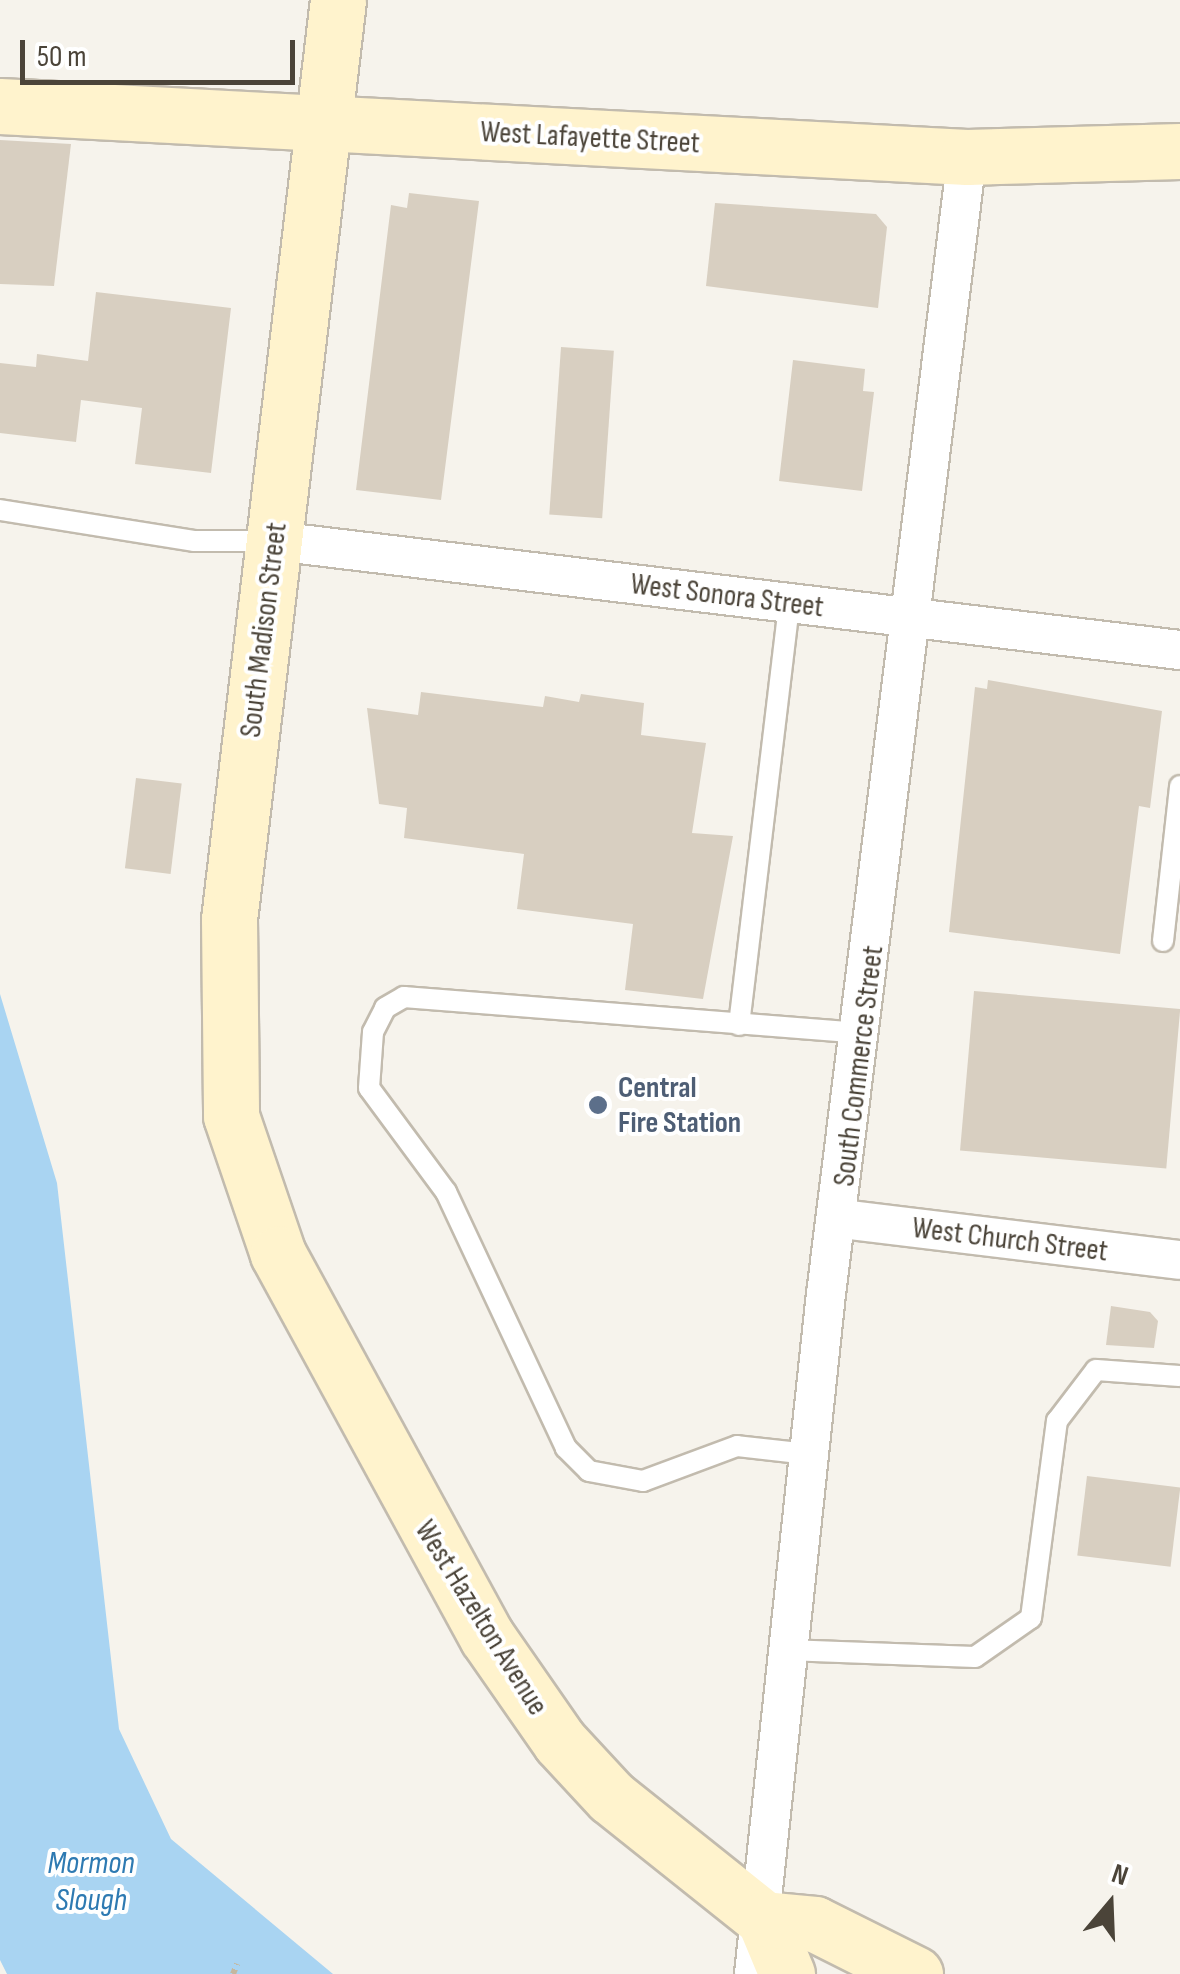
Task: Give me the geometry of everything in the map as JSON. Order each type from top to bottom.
[{"type":"main road","name":"South Madison Street","points":[[278,1254],[231,1116],[224,984],[338,0]]},
{"type":"main road","name":"West Lafayette Street","points":[[0,106],[966,157],[1180,151]]},
{"type":"main road","name":"West Hazelton Avenue","points":[[278,1254],[434,1549],[560,1742],[664,1844],[764,1919]]},
{"type":"main road","points":[[787,1974],[764,1919],[815,1924],[916,1974]]},
{"type":"street","name":"South Commerce Street","points":[[754,1974],[764,1919],[786,1650],[808,1454],[863,1033],[966,157]]},
{"type":"street","name":"West Sonora Street","points":[[275,540],[1180,650]]},
{"type":"street","name":"West Church Street","points":[[840,1219],[1180,1260]]},
{"type":"lane","points":[[0,510],[194,541],[275,540]]},
{"type":"lane","points":[[739,1024],[789,604]]},
{"type":"lane","points":[[1162,940],[1180,786]]},
{"type":"lane","points":[[808,1454],[738,1446],[644,1481],[589,1471],[566,1448],[446,1192],[369,1088],[373,1032],[385,1008],[404,997],[863,1033]]},
{"type":"lane","points":[[786,1650],[975,1657],[1003,1638],[1031,1618],[1056,1421],[1096,1370],[1180,1376]]},
{"type":"path","points":[[233,1974],[237,1964]]},
{"type":"water","name":"Mormon Slough","points":[[0,994],[57,1183],[119,1729],[171,1839],[333,1974],[7,1974],[0,1960]]},
{"type":"building","points":[[0,140],[71,144],[54,286],[0,284]]},
{"type":"building","points":[[409,193],[479,201],[441,500],[356,490],[391,205],[407,208]]},
{"type":"building","points":[[715,203],[876,214],[887,227],[878,308],[706,286]]},
{"type":"building","points":[[96,292],[231,308],[211,473],[135,464],[142,408],[81,400],[76,442],[0,433],[0,363],[36,367],[37,354],[88,361]]},
{"type":"building","points":[[561,347],[614,351],[602,518],[549,515]]},
{"type":"building","points":[[793,360],[865,369],[863,391],[874,392],[862,491],[779,481]]},
{"type":"building","points":[[988,680],[1162,711],[1150,808],[1139,806],[1120,954],[949,932],[975,687],[987,689]]},
{"type":"building","points":[[421,692],[543,707],[545,696],[579,702],[581,694],[644,703],[641,735],[706,743],[692,833],[733,836],[703,999],[625,990],[633,924],[517,909],[524,854],[404,838],[407,808],[379,804],[367,708],[418,715]]},
{"type":"building","points":[[136,778],[182,784],[171,874],[125,868]]},
{"type":"building","points":[[974,991],[1180,1009],[1166,1168],[960,1150]]},
{"type":"building","points":[[1111,1306],[1150,1312],[1158,1321],[1154,1348],[1106,1345]]},
{"type":"building","points":[[1087,1476],[1180,1487],[1171,1567],[1077,1555]]},
{"type":"place","name":"Central Fire Station","points":[[598,1105]]}]
